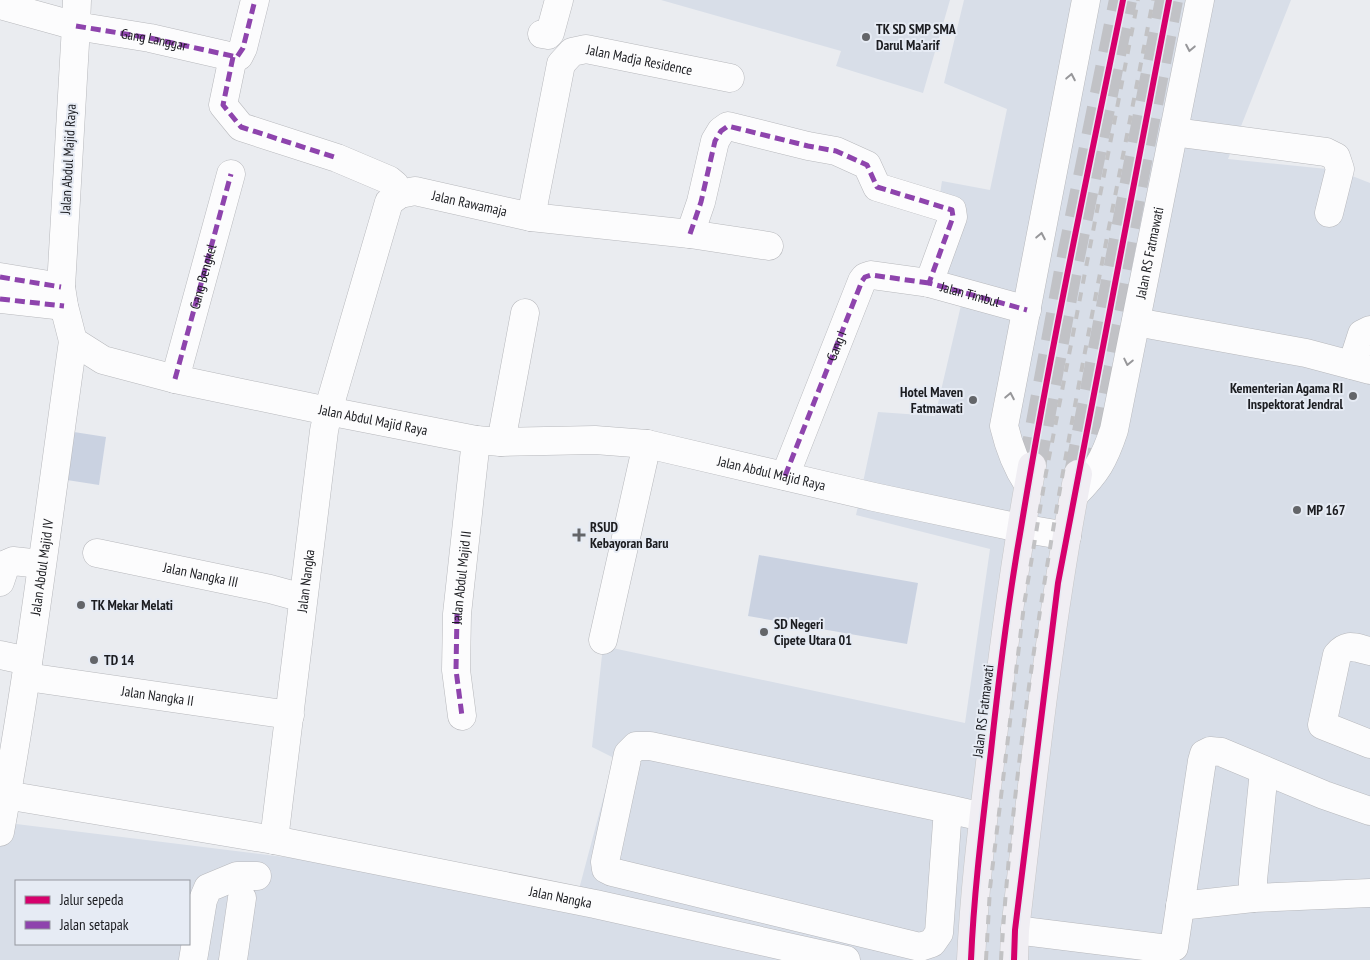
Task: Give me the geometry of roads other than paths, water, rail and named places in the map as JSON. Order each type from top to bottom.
[{"type":"main road","name":"Jalan RS Fatmawati","points":[[972,960],[973,915],[999,684],[1020,528],[1030,476]]},
{"type":"main road","name":"Jalan RS Fatmawati","points":[[1014,960],[1015,930],[1045,679],[1058,583],[1076,484]]},
{"type":"street","points":[[254,0],[243,48],[239,56],[232,56],[224,105],[241,127],[337,158],[389,180],[395,185],[400,194],[389,202],[328,411]]},
{"type":"street","points":[[542,34],[548,35],[550,33],[559,0]]},
{"type":"street","name":"Jalan RS Fatmawati","points":[[1030,476],[1014,458],[1008,444],[1004,426],[1086,0]]},
{"type":"street","name":"Jalan RS Fatmawati","points":[[1076,484],[1097,470],[1109,446],[1114,430],[1200,0]]},
{"type":"street","points":[[0,5],[76,13]]},
{"type":"street","name":"Gang Langgar","points":[[76,13],[150,38],[232,56]]},
{"type":"street","name":"Jalan Abdul Majid Raya","points":[[76,13],[62,296],[74,340],[103,360],[174,379],[328,411],[488,441],[594,440],[647,444],[1020,528],[1067,536]]},
{"type":"street","name":"Jalan Madja Residence","points":[[531,217],[561,64],[572,52],[586,49],[730,78]]},
{"type":"street","name":"Jalan Timbul","points":[[690,234],[701,202],[715,141],[721,131],[728,126],[836,151],[867,165],[877,187],[952,210],[953,217],[929,283],[1027,310]]},
{"type":"street","points":[[1174,132],[1326,152],[1336,157],[1340,169],[1329,213]]},
{"type":"street","name":"Gang Bengkel","points":[[174,379],[231,174]]},
{"type":"street","name":"Jalan Rawamaja","points":[[400,194],[415,191],[531,217],[690,234],[769,246]]},
{"type":"street","name":"Gang I","points":[[784,476],[862,280],[871,275],[929,283]]},
{"type":"street","points":[[0,277],[62,296]]},
{"type":"street","points":[[0,299],[62,296]]},
{"type":"street","name":"Jalan Abdul Majid II","points":[[462,716],[456,670],[457,614],[488,441],[525,313]]},
{"type":"street","points":[[1136,322],[1306,353],[1361,368],[1362,334],[1370,330]]},
{"type":"street","name":"Jalan Abdul Majid IV","points":[[0,832],[4,794],[28,669],[41,564],[74,340]]},
{"type":"street","name":"Jalan Nangka","points":[[274,840],[328,411]]},
{"type":"street","points":[[603,640],[647,444]]},
{"type":"street","name":"Jalan Nangka III","points":[[97,553],[270,589],[303,598]]},
{"type":"street","points":[[0,582],[6,564],[13,561],[41,564]]},
{"type":"street","points":[[1369,737],[1322,725],[1337,655],[1343,648],[1351,647],[1370,651]]},
{"type":"street","name":"Jalan Nangka II","points":[[0,655],[28,669],[290,715]]},
{"type":"street","points":[[948,809],[939,933],[932,943],[920,948],[606,869],[605,862],[628,754],[636,746],[650,746],[948,809],[984,817]]},
{"type":"street","points":[[1015,930],[1064,937],[1174,947],[1204,754],[1210,750],[1221,752],[1324,795],[1370,811]]},
{"type":"street","points":[[1253,898],[1253,880],[1264,771]]},
{"type":"street","name":"Jalan Nangka","points":[[4,794],[274,840],[595,904],[846,960]]},
{"type":"street","points":[[193,960],[203,900],[208,888],[240,885]]},
{"type":"street","points":[[206,960],[218,893],[240,885]]},
{"type":"street","points":[[233,960],[240,885]]},
{"type":"street","points":[[1180,906],[1253,898],[1370,893]]},
{"type":"tunnel","points":[[1032,466],[1068,271],[1123,0]]},
{"type":"tunnel","points":[[1078,474],[1169,0]]},
{"type":"railway","points":[[986,960],[990,888],[1024,605],[1046,473],[1138,0]]},
{"type":"railway","points":[[1001,960],[1011,839],[1025,718],[1042,598],[1084,358],[1153,0]]},
{"type":"place","name":"TK SD SMP SMA Darul Ma'arif","points":[[866,37]]},
{"type":"place","name":"Kementerian Agama RI Inspektorat Jendral","points":[[1353,396]]},
{"type":"place","name":"Hotel Maven Fatmawati","points":[[973,400]]},
{"type":"place","name":"MP 167","points":[[1297,510]]},
{"type":"place","name":"RSUD Kebayoran Baru","points":[[579,535]]},
{"type":"place","name":"TK Mekar Melati","points":[[81,605]]},
{"type":"place","name":"SD Negeri Cipete Utara 01","points":[[764,632]]},
{"type":"place","name":"TD 14","points":[[94,660]]}]
